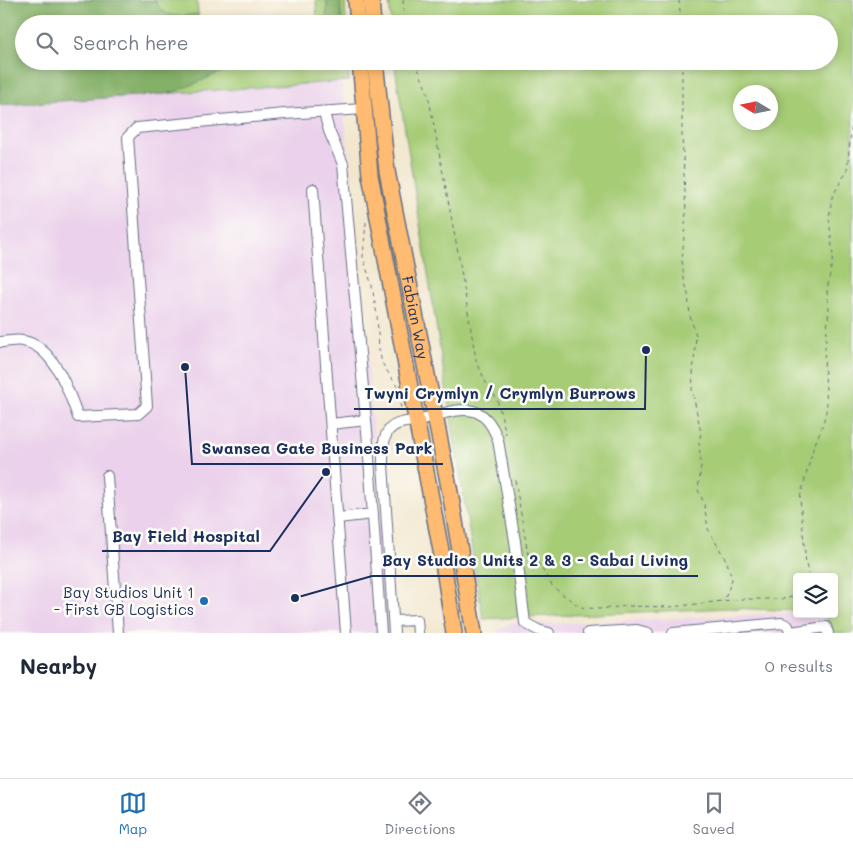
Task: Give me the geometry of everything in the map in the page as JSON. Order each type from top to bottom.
[{"type":"highway","points":[[356,0],[357,15]]},
{"type":"highway","points":[[371,0],[372,15]]},
{"type":"highway","name":"Fabian Way","points":[[361,70],[370,175],[410,421],[442,556],[454,633]]},
{"type":"highway","name":"Fabian Way","points":[[376,70],[387,171],[435,416],[474,633]]},
{"type":"street","points":[[0,342],[24,341],[41,349],[56,364],[78,417],[138,414],[146,406],[128,137],[137,128],[284,114],[364,109]]},
{"type":"street","points":[[324,113],[329,131],[343,164],[366,420],[381,633]]},
{"type":"street","points":[[313,189],[346,633]]},
{"type":"street","points":[[394,633],[383,452],[385,439],[389,430],[394,426],[444,412],[467,409],[479,414],[488,421],[494,429],[498,440],[504,466],[526,628],[549,633]]},
{"type":"street","points":[[331,424],[366,420]]},
{"type":"street","points":[[107,476],[118,633]]},
{"type":"street","points":[[338,518],[373,514]]},
{"type":"street","points":[[394,621],[417,620],[418,633]]},
{"type":"street","points":[[673,633],[782,623],[788,626],[790,632],[826,627],[828,633]]},
{"type":"street","points":[[588,633],[637,630],[648,633]]},
{"type":"path","points":[[403,0],[404,15]]},
{"type":"path","points":[[679,0],[680,15]]},
{"type":"path","points":[[419,70],[428,94],[476,360],[486,383],[497,399],[506,433]]},
{"type":"path","points":[[682,70],[682,136],[686,213],[682,260],[690,316],[696,335],[692,389],[701,433],[699,444],[701,466],[698,490],[704,503],[708,529],[726,562],[732,580],[724,601]]},
{"type":"path","points":[[808,573],[800,498],[827,407],[824,359],[829,309],[828,291],[833,256],[829,218],[832,198],[847,171],[853,111]]},
{"type":"path","points":[[513,472],[528,554]]},
{"type":"path","points":[[517,555],[532,553],[553,587],[580,607],[599,609],[627,606],[670,607],[740,599],[782,599],[793,597]]},
{"type":"shaded area","points":[[342,82],[364,305],[388,633],[0,633],[0,105]]},
{"type":"shaded area","points":[[793,613],[793,618],[827,618],[833,633],[498,633],[497,630],[516,622],[536,624]]},
{"type":"green space","points":[[0,0],[197,0],[198,15],[15,15],[15,70],[348,70],[349,81],[0,105]]},
{"type":"green space","points":[[0,0],[155,0],[163,11],[173,15],[15,15],[15,70],[225,70],[166,94],[0,105]]},
{"type":"green space","points":[[316,0],[345,0],[346,15],[317,15]]},
{"type":"green space","points":[[327,0],[340,0],[341,15],[326,15]]},
{"type":"green space","points":[[389,0],[853,0],[853,633],[834,633],[827,618],[838,618],[838,573],[793,573],[793,611],[729,608],[483,619],[395,70],[838,70],[838,15],[390,15]]},
{"type":"place","name":"Twyni Crymlyn / Crymlyn Burrows","points":[[646,350]]},
{"type":"place","name":"Swansea Gate Business Park","points":[[185,367]]},
{"type":"place","name":"Bay Field Hospital","points":[[326,472]]},
{"type":"place","name":"Bay Studios Units 2 & 3 - Sabai Living","points":[[295,598]]},
{"type":"place","name":"Bay Studios Unit 1 - First GB Logistics","points":[[204,601]]}]
